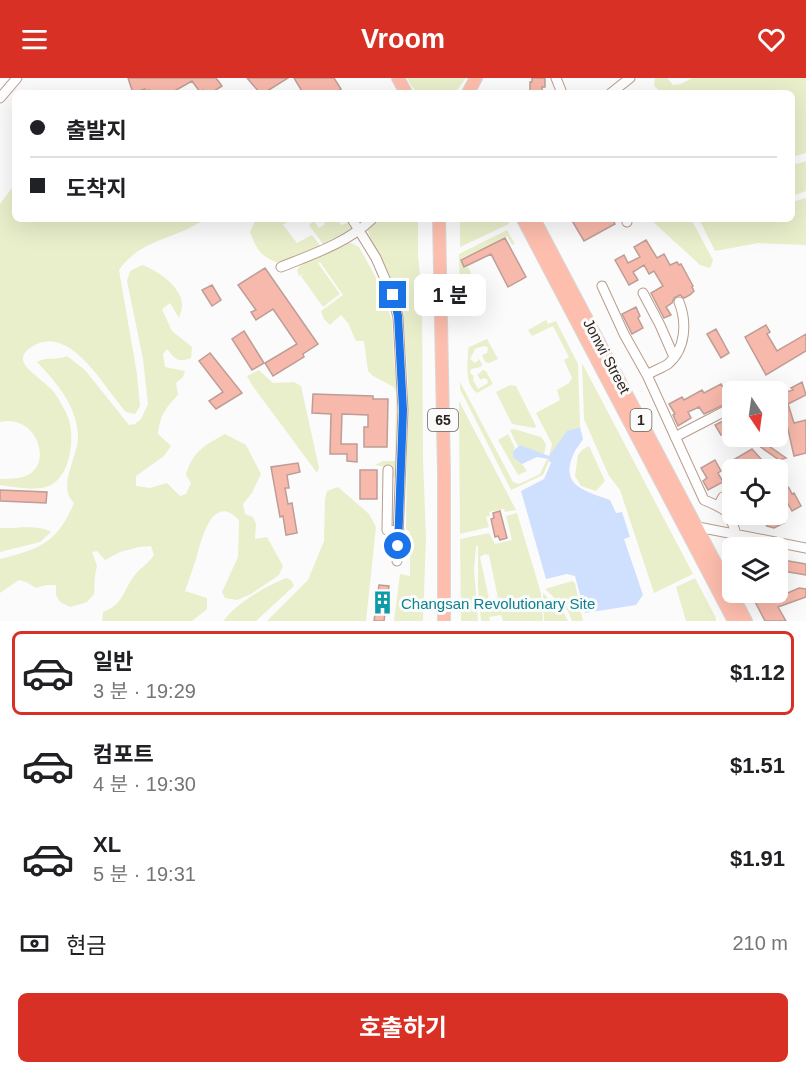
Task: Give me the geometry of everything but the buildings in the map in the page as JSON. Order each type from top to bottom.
[{"type":"main road","name":"65","points":[[440,222],[444,621]]},
{"type":"main road","name":"Jonwi Street","points":[[525,222],[734,621]]},
{"type":"main road","name":"Jonwi Street","points":[[536,222],[746,621]]},
{"type":"street","points":[[0,98],[16,78]]},
{"type":"street","points":[[615,90],[630,78]]},
{"type":"street","points":[[354,222],[376,258],[393,295],[398,316],[403,410],[397,561]]},
{"type":"street","points":[[281,267],[324,250],[360,231],[369,222]]},
{"type":"street","points":[[602,286],[624,334],[647,375],[704,500],[726,509],[735,534]]},
{"type":"street","points":[[643,293],[674,357]]},
{"type":"street","points":[[647,375],[674,357],[684,334],[679,302]]},
{"type":"street","points":[[675,437],[722,413]]},
{"type":"street","points":[[388,470],[387,530],[399,531]]},
{"type":"street","points":[[718,506],[722,499]]},
{"type":"street","points":[[698,527],[806,548]]},
{"type":"street","points":[[793,546],[806,539]]},
{"type":"green space","points":[[407,78],[466,78],[457,90],[415,90]]},
{"type":"green space","points":[[655,78],[667,78],[673,85],[681,84],[692,78],[806,78],[806,153],[795,156],[795,90],[659,90],[654,86]]},
{"type":"green space","points":[[806,161],[806,191],[795,195],[795,163]]},
{"type":"green space","points":[[12,188],[12,222],[200,222],[137,252],[119,270],[137,374],[140,406],[135,414],[126,412],[84,360],[72,350],[58,343],[44,342],[25,352],[24,363],[56,395],[66,413],[71,429],[69,459],[61,477],[46,487],[35,489],[0,485],[0,479],[18,478],[28,475],[35,469],[40,450],[31,432],[23,425],[13,421],[0,422],[0,204]]},
{"type":"green space","points":[[806,198],[806,245],[758,243],[715,251],[700,222],[795,222],[795,201]]},
{"type":"green space","points":[[255,222],[287,222],[283,225],[297,243],[312,235],[322,248],[281,264],[264,256],[250,232]]},
{"type":"green space","points":[[315,222],[319,228],[325,224],[324,222],[339,222],[341,225],[347,223],[353,231],[325,247],[309,225]]},
{"type":"green space","points":[[374,222],[418,222],[422,298],[426,538],[423,621],[394,621],[400,574],[410,576],[410,532],[406,529],[408,382],[404,323],[395,289],[371,241],[368,230]]},
{"type":"green space","points":[[460,222],[508,222],[509,224],[460,247]]},
{"type":"green space","points":[[653,222],[693,222],[713,260],[709,268],[700,265]]},
{"type":"green space","points":[[507,230],[515,244],[512,245],[507,236],[484,249],[480,256],[477,251],[460,259],[471,273],[462,283],[469,298],[468,300],[465,295],[460,296],[459,254]]},
{"type":"green space","points":[[351,243],[359,247],[379,283],[392,321],[394,364],[399,385],[398,477],[391,477],[391,468],[375,465],[383,461],[395,461],[396,392],[394,387],[368,371],[364,341],[356,341],[348,323],[341,315],[330,325],[324,319],[321,311],[343,295],[320,262],[318,263],[340,294],[323,307],[301,276],[304,273],[299,276],[297,270],[321,252]]},
{"type":"green space","points":[[142,265],[161,275],[173,285],[181,297],[182,309],[179,318],[170,303],[162,309],[172,331],[192,347],[191,358],[183,360],[177,359],[167,349],[163,354],[165,367],[185,371],[183,377],[176,383],[178,395],[160,422],[158,434],[171,446],[164,456],[136,476],[136,486],[150,488],[167,483],[180,496],[186,494],[191,483],[186,475],[189,467],[192,460],[205,446],[225,434],[246,445],[261,474],[252,493],[243,504],[245,514],[253,517],[256,524],[255,539],[267,537],[283,566],[279,575],[251,594],[237,600],[225,598],[222,592],[238,557],[239,520],[230,513],[222,511],[215,515],[209,522],[201,541],[185,591],[207,598],[207,609],[192,621],[102,621],[103,612],[115,606],[134,576],[154,555],[151,546],[120,552],[105,560],[97,551],[92,552],[97,566],[94,594],[87,602],[70,607],[60,602],[56,595],[56,585],[36,588],[19,580],[0,593],[0,559],[26,552],[54,536],[74,503],[67,488],[78,435],[74,414],[52,378],[37,362],[67,356],[85,370],[129,425],[141,419],[148,404],[143,359],[127,281],[130,271]]},
{"type":"green space","points":[[546,320],[548,324],[556,321],[578,364],[580,427],[570,431],[549,456],[552,444],[536,413],[560,400],[557,390],[569,383],[572,378],[564,360],[569,357],[553,326],[532,336],[528,330]]},
{"type":"green space","points":[[487,339],[498,359],[489,363],[485,362],[482,355],[487,353],[488,347],[475,349],[470,359],[475,363],[479,360],[478,357],[482,364],[481,367],[471,369],[473,380],[478,389],[488,383],[487,379],[481,380],[477,375],[483,370],[486,371],[493,384],[477,393],[468,379],[468,351],[469,347]]},
{"type":"green space","points":[[582,363],[693,574],[654,593],[620,490],[609,476],[584,419]]},
{"type":"green space","points":[[259,370],[273,383],[294,382],[301,386],[319,468],[317,473],[252,385],[247,376]]},
{"type":"green space","points":[[460,382],[513,482],[519,484],[540,474],[547,459],[549,461],[543,475],[511,490],[460,389]]},
{"type":"green space","points":[[510,385],[516,386],[535,428],[512,424],[496,392]]},
{"type":"green space","points":[[459,401],[516,510],[505,512],[504,509],[489,512],[490,516],[486,517],[489,527],[460,534]]},
{"type":"green space","points":[[514,429],[541,437],[546,444],[544,455],[517,445],[510,430]]},
{"type":"green space","points":[[508,434],[515,448],[513,451],[527,471],[518,475],[498,440]]},
{"type":"green space","points":[[589,446],[605,481],[596,491],[581,486],[575,476],[578,455]]},
{"type":"green space","points":[[338,487],[369,514],[376,527],[366,621],[267,621],[308,580],[324,541],[327,491]]},
{"type":"green space","points":[[517,513],[541,593],[543,621],[503,621],[501,615],[489,617],[490,621],[481,621],[478,546],[476,546],[474,569],[478,621],[461,621],[460,539],[489,533],[495,544],[512,540],[506,516]],"holes":[[[485,554],[489,555],[498,598],[489,599],[480,557]]]},
{"type":"green space","points":[[33,527],[51,532],[40,542],[0,552],[0,528]]},
{"type":"green space","points":[[286,578],[291,580],[294,586],[256,621],[223,621],[252,596]]},
{"type":"green space","points":[[695,578],[716,621],[686,621],[676,587]]},
{"type":"green space","points":[[572,581],[575,583],[583,621],[572,621],[568,611],[545,589]]},
{"type":"green space","points":[[543,593],[564,613],[568,621],[544,621]]},
{"type":"water","points":[[580,427],[583,439],[570,463],[572,480],[584,490],[610,500],[616,513],[622,512],[630,537],[624,539],[643,595],[636,605],[585,613],[575,576],[567,574],[546,579],[521,491],[544,479],[551,463],[548,459],[537,457],[522,464],[513,457],[513,451],[520,445],[549,456],[567,431]]},
{"type":"place","name":"Changsan Revolutionary Site","points":[[383,603]]},
{"type":"route","points":[[393,295],[398,316],[403,410],[398,546]]}]
